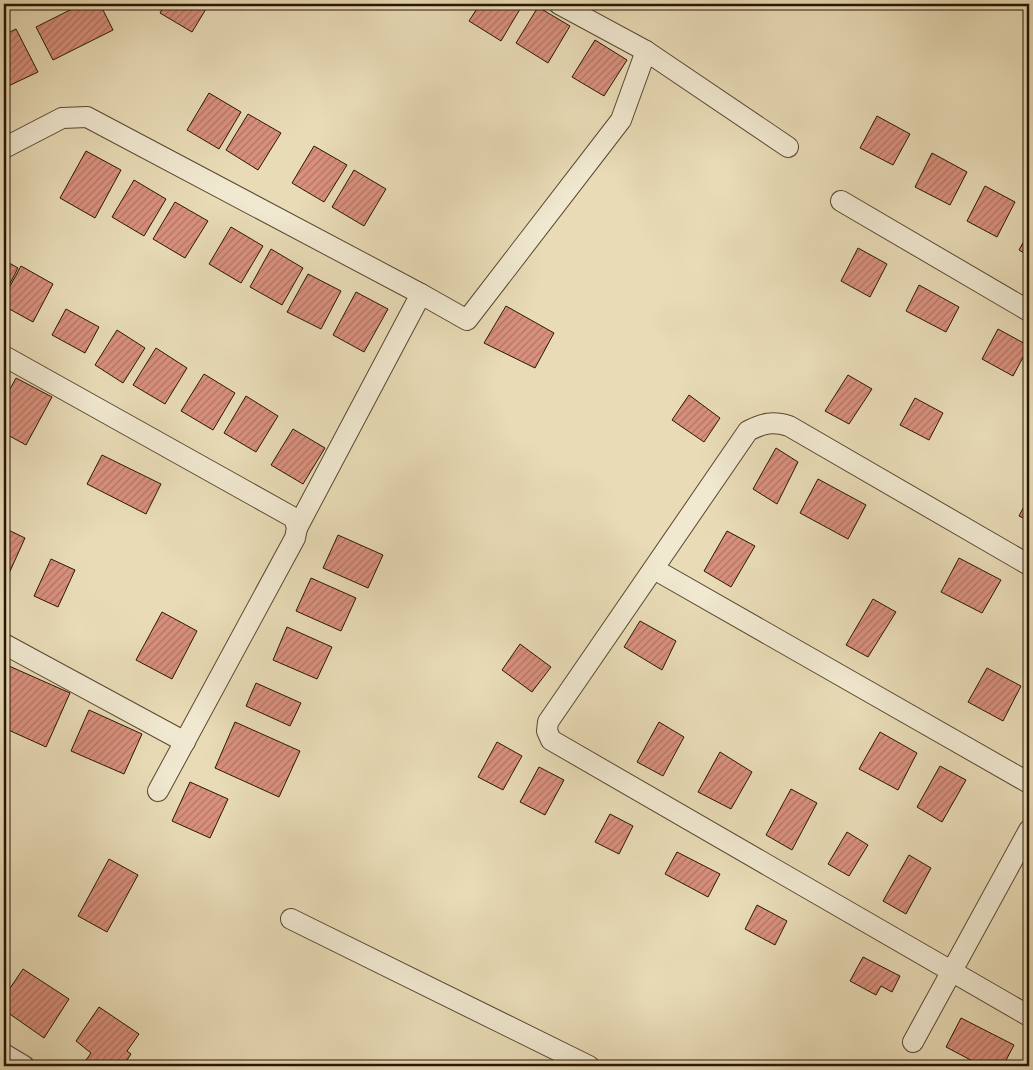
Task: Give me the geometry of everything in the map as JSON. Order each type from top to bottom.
[{"type":"street","points":[[559,4],[646,51],[788,147]]},
{"type":"street","points":[[4,148],[62,118],[88,117],[467,320],[621,120],[646,51]]},
{"type":"street","points":[[841,201],[1029,311]]},
{"type":"street","points":[[158,791],[294,538],[297,528],[421,294]]},
{"type":"street","points":[[4,356],[294,518],[297,528]]},
{"type":"street","points":[[1029,565],[789,426],[775,421],[760,425],[748,431],[548,722],[547,731],[551,740],[951,973],[1029,1016]]},
{"type":"street","points":[[654,569],[1029,783]]},
{"type":"street","points":[[4,644],[185,742]]},
{"type":"street","points":[[913,1042],[1029,830]]},
{"type":"street","points":[[291,919],[589,1066]]},
{"type":"street","points":[[4,1054],[24,1066]]},
{"type":"building","points":[[82,4],[100,4],[113,30],[53,60],[36,27]]},
{"type":"building","points":[[165,4],[209,4],[192,32],[160,13]]},
{"type":"building","points":[[480,4],[523,4],[501,41],[469,21]]},
{"type":"building","points":[[538,7],[570,26],[548,63],[516,43]]},
{"type":"building","points":[[16,29],[38,72],[4,88],[4,35]]},
{"type":"building","points":[[595,40],[627,60],[604,96],[572,77]]},
{"type":"building","points":[[209,93],[241,112],[219,149],[187,130]]},
{"type":"building","points":[[248,114],[281,133],[258,170],[226,150]]},
{"type":"building","points":[[877,116],[910,134],[893,165],[860,148]]},
{"type":"building","points":[[314,146],[347,165],[324,202],[292,183]]},
{"type":"building","points":[[86,151],[121,170],[95,218],[60,198]]},
{"type":"building","points":[[932,153],[967,172],[950,205],[915,187]]},
{"type":"building","points":[[354,170],[386,189],[364,226],[332,207]]},
{"type":"building","points":[[134,180],[166,199],[144,236],[112,217]]},
{"type":"building","points":[[985,186],[1015,202],[997,237],[967,221]]},
{"type":"building","points":[[175,202],[208,221],[185,258],[153,239]]},
{"type":"building","points":[[231,227],[263,246],[241,283],[209,264]]},
{"type":"building","points":[[1029,232],[1029,256],[1019,250]]},
{"type":"building","points":[[858,248],[887,264],[870,297],[841,281]]},
{"type":"building","points":[[271,249],[303,268],[282,305],[250,287]]},
{"type":"building","points":[[4,260],[18,268],[4,295]]},
{"type":"building","points":[[21,266],[53,284],[33,322],[4,306],[4,297]]},
{"type":"building","points":[[308,274],[341,291],[321,329],[287,312]]},
{"type":"building","points":[[919,285],[959,307],[946,332],[906,311]]},
{"type":"building","points":[[356,292],[388,309],[364,352],[333,335]]},
{"type":"building","points":[[506,306],[554,333],[535,368],[484,343]]},
{"type":"building","points":[[66,309],[99,327],[85,353],[52,335]]},
{"type":"building","points":[[998,329],[1029,346],[1013,376],[982,359]]},
{"type":"building","points":[[117,330],[145,348],[123,383],[95,365]]},
{"type":"building","points":[[156,348],[187,368],[165,404],[133,385]]},
{"type":"building","points":[[204,374],[235,393],[213,430],[181,411]]},
{"type":"building","points":[[848,375],[872,389],[849,424],[825,411]]},
{"type":"building","points":[[16,378],[52,397],[26,445],[4,433],[4,400]]},
{"type":"building","points":[[689,395],[720,418],[704,442],[672,420]]},
{"type":"building","points":[[246,396],[278,416],[256,452],[224,433]]},
{"type":"building","points":[[915,398],[943,413],[929,440],[900,425]]},
{"type":"building","points":[[293,429],[325,448],[303,484],[271,465]]},
{"type":"building","points":[[776,448],[798,462],[777,504],[753,489]]},
{"type":"building","points":[[102,455],[161,484],[146,514],[87,484]]},
{"type":"building","points":[[818,479],[866,505],[848,539],[800,513]]},
{"type":"building","points":[[1029,497],[1029,521],[1019,516]]},
{"type":"building","points":[[4,528],[25,538],[6,580],[4,578]]},
{"type":"building","points":[[727,531],[755,546],[731,587],[704,571]]},
{"type":"building","points":[[338,535],[383,555],[368,588],[323,568]]},
{"type":"building","points":[[959,558],[1001,580],[982,613],[941,592]]},
{"type":"building","points":[[51,559],[75,570],[58,607],[34,596]]},
{"type":"building","points":[[311,578],[356,598],[341,631],[296,611]]},
{"type":"building","points":[[873,599],[896,612],[868,657],[846,645]]},
{"type":"building","points":[[162,612],[197,631],[172,679],[136,660]]},
{"type":"building","points":[[640,621],[676,641],[662,670],[624,647]]},
{"type":"building","points":[[287,627],[332,647],[317,679],[273,660]]},
{"type":"building","points":[[520,644],[551,667],[532,692],[502,670]]},
{"type":"building","points":[[9,666],[70,693],[46,747],[4,728],[4,677]]},
{"type":"building","points":[[987,668],[1021,686],[1003,721],[968,702]]},
{"type":"building","points":[[256,683],[301,703],[290,726],[246,706]]},
{"type":"building","points":[[89,710],[142,734],[124,774],[71,751]]},
{"type":"building","points":[[235,722],[300,751],[279,797],[215,768]]},
{"type":"building","points":[[659,722],[684,737],[663,776],[637,762]]},
{"type":"building","points":[[880,732],[917,753],[898,790],[859,769]]},
{"type":"building","points":[[497,742],[522,756],[503,790],[478,777]]},
{"type":"building","points":[[720,752],[752,772],[731,809],[698,792]]},
{"type":"building","points":[[940,766],[966,780],[942,822],[917,807]]},
{"type":"building","points":[[539,767],[564,780],[545,815],[520,802]]},
{"type":"building","points":[[190,782],[228,799],[210,838],[172,821]]},
{"type":"building","points":[[791,789],[817,803],[792,850],[766,835]]},
{"type":"building","points":[[610,814],[633,826],[619,854],[595,842]]},
{"type":"building","points":[[847,832],[868,845],[849,876],[828,864]]},
{"type":"building","points":[[677,852],[720,874],[708,897],[665,874]]},
{"type":"building","points":[[909,855],[931,868],[906,914],[883,901]]},
{"type":"building","points":[[109,859],[138,875],[107,932],[78,916]]},
{"type":"building","points":[[757,905],[787,921],[775,945],[745,929]]},
{"type":"building","points":[[863,957],[900,976],[892,992],[881,986],[876,995],[850,981]]},
{"type":"building","points":[[23,969],[69,999],[44,1038],[4,1010],[4,997]]},
{"type":"building","points":[[99,1007],[139,1034],[127,1051],[131,1054],[123,1066],[96,1066],[86,1060],[91,1053],[76,1041]]},
{"type":"building","points":[[961,1018],[1014,1045],[1003,1066],[982,1066],[946,1047]]}]
